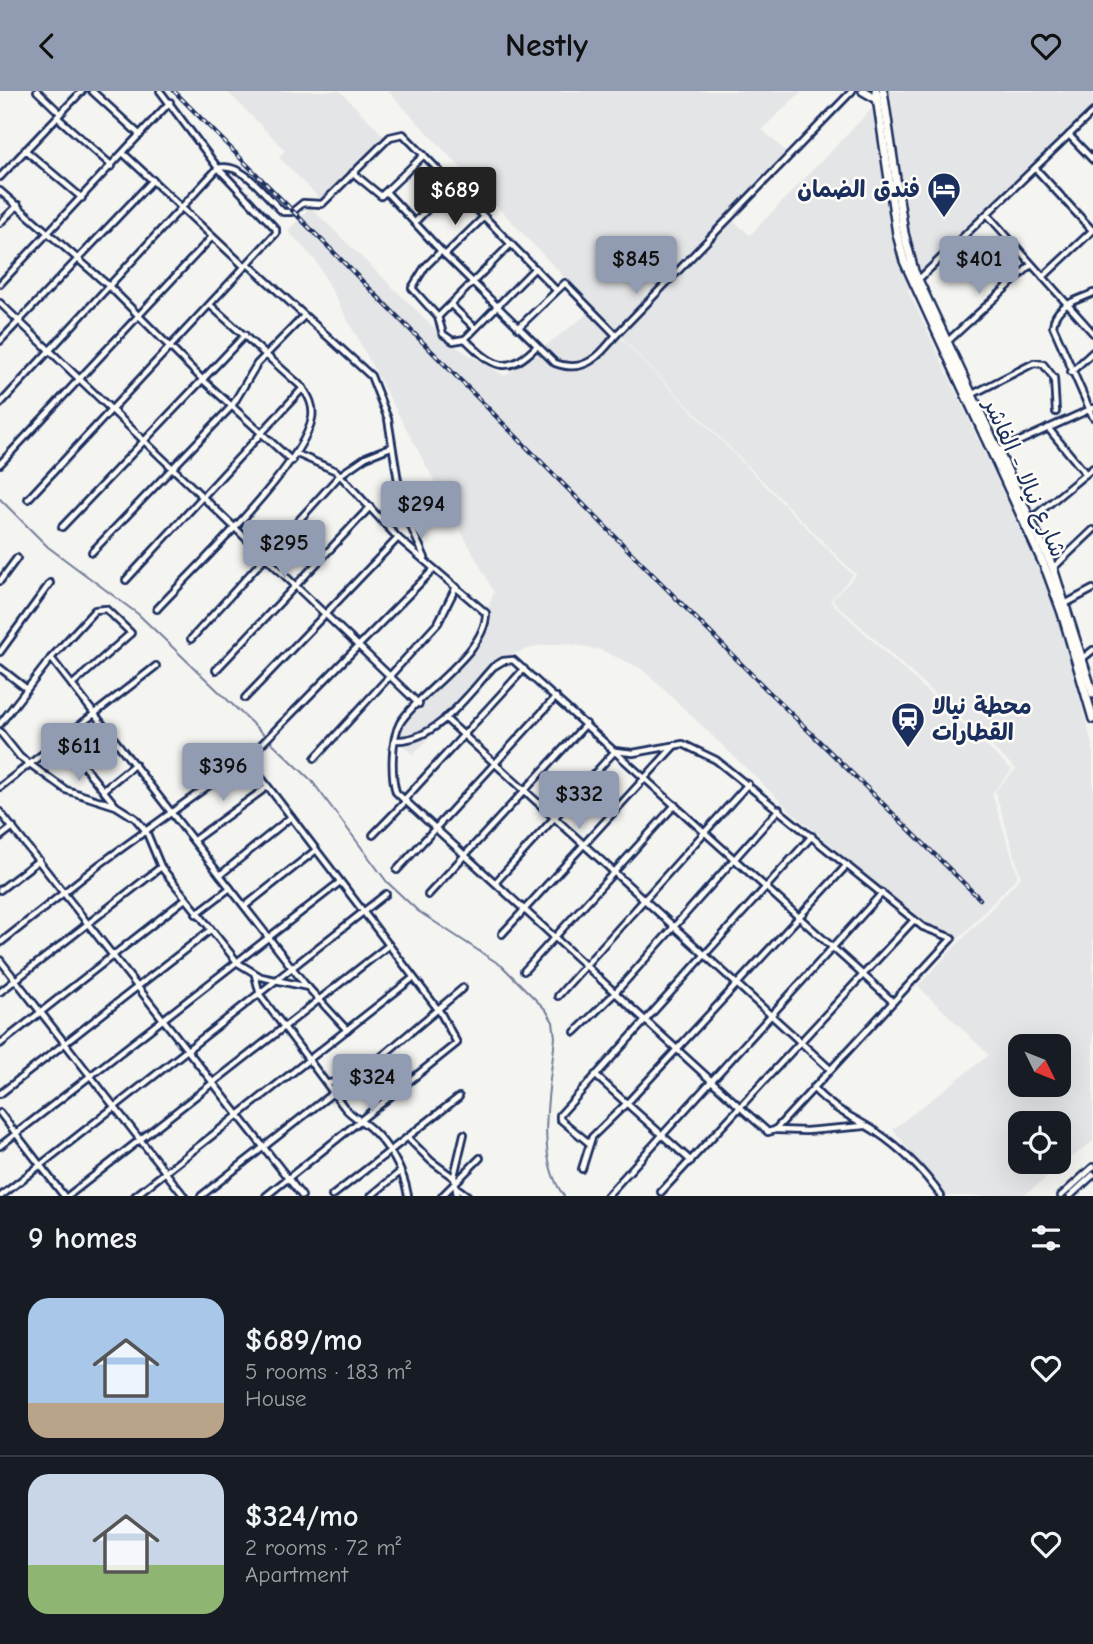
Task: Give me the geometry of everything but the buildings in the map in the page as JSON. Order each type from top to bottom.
[{"type":"highway","points":[[863,91],[876,95],[907,260]]},
{"type":"highway","points":[[883,91],[886,139]]},
{"type":"highway","name":"شارع نيالا - الفاشر","points":[[907,260],[925,301]]},
{"type":"highway","name":"شارع نيالا - الفاشر","points":[[907,260],[997,452],[1063,605],[1093,694]]},
{"type":"highway","name":"شارع نيالا - الفاشر","points":[[997,452],[1053,568],[1093,719]]},
{"type":"street","points":[[37,91],[112,166]]},
{"type":"street","points":[[0,177],[82,91]]},
{"type":"street","points":[[92,91],[140,135]]},
{"type":"street","points":[[28,499],[210,305],[276,230],[218,168],[160,91]]},
{"type":"street","points":[[387,193],[537,347],[555,363],[579,366],[601,355],[616,335],[851,92]]},
{"type":"street","points":[[0,284],[51,233],[170,102]]},
{"type":"street","points":[[918,280],[1093,112]]},
{"type":"street","points":[[0,404],[184,208],[218,168],[228,166],[240,170],[283,212],[292,212],[303,204],[322,204],[390,137],[398,133],[424,155],[556,290]]},
{"type":"street","points":[[1069,135],[1093,160]]},
{"type":"street","points":[[25,150],[82,198]]},
{"type":"street","points":[[123,153],[212,236],[371,376],[386,409],[402,506],[427,562]]},
{"type":"street","points":[[353,173],[381,196],[424,155]]},
{"type":"street","points":[[1035,169],[1093,230],[1042,277]]},
{"type":"street","points":[[0,341],[153,180]]},
{"type":"street","points":[[415,222],[452,184]]},
{"type":"street","points":[[0,191],[110,287],[203,380],[292,461]]},
{"type":"street","points":[[0,223],[18,205]]},
{"type":"street","points":[[987,214],[1093,333]]},
{"type":"street","points":[[484,217],[425,267],[412,289],[438,317],[443,334],[453,341],[465,339],[535,268]]},
{"type":"street","points":[[0,464],[212,236]]},
{"type":"street","points":[[438,317],[511,244]]},
{"type":"street","points":[[946,343],[1031,265]]},
{"type":"street","points":[[518,328],[565,283],[616,335]]},
{"type":"street","points":[[1093,293],[1066,303],[1053,319],[1053,326],[1093,417]]},
{"type":"street","points":[[0,303],[419,704]]},
{"type":"street","points":[[157,609],[292,461],[309,429],[312,411],[303,387],[210,305]]},
{"type":"street","points":[[451,305],[475,328]]},
{"type":"street","points":[[92,552],[232,405],[266,353],[304,316]]},
{"type":"street","points":[[62,527],[245,335]]},
{"type":"street","points":[[465,339],[489,360],[512,366],[521,363],[537,347]]},
{"type":"street","points":[[1072,372],[1093,352]]},
{"type":"street","points":[[971,396],[1034,363],[1043,364],[1054,378],[1056,412]]},
{"type":"street","points":[[126,580],[303,387]]},
{"type":"street","points":[[997,452],[1091,409]]},
{"type":"street","points":[[1048,428],[1086,474]]},
{"type":"street","points":[[191,639],[340,475],[366,457],[391,447]]},
{"type":"street","points":[[297,454],[323,463],[340,475],[398,538],[484,610],[484,624],[467,651],[401,722],[396,740],[394,785],[405,800],[768,1132],[866,1126]]},
{"type":"street","points":[[1031,519],[1093,468]]},
{"type":"street","points":[[216,670],[370,507]]},
{"type":"street","points":[[1053,568],[1093,530]]},
{"type":"street","points":[[246,698],[398,538]]},
{"type":"street","points":[[0,581],[17,558]]},
{"type":"street","points":[[0,943],[145,831],[247,759],[435,569]]},
{"type":"street","points":[[0,652],[50,583]]},
{"type":"street","points":[[314,758],[438,624],[456,587]]},
{"type":"street","points":[[1063,605],[1093,589]]},
{"type":"street","points":[[0,724],[51,658],[100,608],[106,608],[131,632],[72,685]]},
{"type":"street","points":[[1083,658],[1093,649]]},
{"type":"street","points":[[51,658],[174,813],[307,988],[347,1030]]},
{"type":"street","points":[[396,740],[417,738],[444,717],[498,664],[512,659],[892,1001]]},
{"type":"street","points":[[0,787],[156,666]]},
{"type":"street","points":[[0,668],[27,689]]},
{"type":"street","points":[[373,835],[524,669]]},
{"type":"street","points":[[397,870],[556,697]]},
{"type":"street","points":[[444,717],[830,1069]]},
{"type":"street","points":[[428,895],[586,724]]},
{"type":"street","points":[[0,732],[15,753],[74,795],[116,806],[135,818],[145,831],[161,867],[209,931],[238,963],[255,975],[307,988]]},
{"type":"street","points":[[61,738],[116,806]]},
{"type":"street","points":[[615,751],[633,753],[676,744],[691,747],[748,784],[914,920],[931,931],[952,938],[775,1130]]},
{"type":"street","points":[[502,934],[676,744]]},
{"type":"street","points":[[495,883],[615,751]]},
{"type":"street","points":[[247,759],[438,1009],[457,1041],[456,1047],[266,1196]]},
{"type":"street","points":[[103,790],[135,764]]},
{"type":"street","points":[[558,996],[748,784]]},
{"type":"street","points":[[194,840],[267,786]]},
{"type":"street","points":[[524,971],[675,805]]},
{"type":"street","points":[[575,1032],[615,993],[779,809]]},
{"type":"street","points":[[0,812],[302,1196]]},
{"type":"street","points":[[220,875],[291,817]]},
{"type":"street","points":[[0,837],[13,827]]},
{"type":"street","points":[[589,1143],[559,1118],[812,836]]},
{"type":"street","points":[[245,907],[316,850]]},
{"type":"street","points":[[0,890],[39,860]]},
{"type":"street","points":[[582,1169],[589,1143],[599,1128],[627,1103],[677,1050],[847,865]]},
{"type":"street","points":[[0,992],[161,867]]},
{"type":"street","points":[[0,1146],[340,882]]},
{"type":"street","points":[[196,914],[230,888]]},
{"type":"street","points":[[607,1196],[882,893]]},
{"type":"street","points":[[1,1196],[294,969],[386,894]]},
{"type":"street","points":[[0,1044],[185,899]]},
{"type":"street","points":[[660,1192],[914,920]]},
{"type":"street","points":[[0,1094],[209,931]]},
{"type":"street","points":[[0,1113],[66,1196],[319,1002],[388,945]]},
{"type":"street","points":[[0,960],[184,1196]]},
{"type":"street","points":[[255,975],[260,995],[334,1092],[359,1122],[369,1127],[390,1151],[408,1196]]},
{"type":"street","points":[[135,1196],[413,978]]},
{"type":"street","points":[[328,1083],[344,1083],[355,1079],[463,988]]},
{"type":"street","points":[[595,1075],[691,1161]]},
{"type":"street","points":[[813,1089],[828,1104],[866,1126],[908,1156],[941,1196]]},
{"type":"street","points":[[201,1196],[334,1092]]},
{"type":"street","points":[[332,1196],[459,1097]]},
{"type":"street","points":[[457,1196],[455,1180],[464,1134]]},
{"type":"street","points":[[408,1137],[431,1161],[455,1180]]},
{"type":"street","points":[[442,1196],[455,1180],[480,1158]]},
{"type":"street","points":[[1061,1196],[1093,1167]]},
{"type":"street","points":[[371,1196],[400,1173]]},
{"type":"street","points":[[1070,1196],[1093,1175]]},
{"type":"street","points":[[457,1188],[468,1196]]},
{"type":"shaded area","points":[[227,91],[340,91],[385,137],[321,200],[279,157],[285,150]]},
{"type":"shaded area","points":[[388,91],[802,91],[762,129],[787,153],[726,215],[750,235],[889,91],[1093,91],[1093,109],[908,290],[1054,601],[1093,747],[1093,1141],[1071,1158],[1071,1111],[1008,1111],[1008,1174],[1051,1174],[1023,1196],[943,1196],[893,1129],[989,1055],[918,986],[1021,877],[995,791],[1016,769],[832,600],[856,575],[636,353]]},
{"type":"shaded area","points":[[310,207],[450,343],[505,376],[593,310],[853,575],[830,601],[1012,770],[992,793],[1018,876],[951,947],[793,813],[653,679],[640,668],[601,650],[565,643],[538,646],[509,655],[413,755],[393,736],[475,646],[494,592],[316,261],[288,231]]},
{"type":"waterway","points":[[0,499],[48,547],[138,614],[312,781],[387,882],[418,911],[502,966],[546,1010],[553,1022],[555,1037],[546,1141],[555,1180],[564,1196]]},
{"type":"railway","points":[[174,91],[767,690],[980,899]]},
{"type":"place","name":"فندق الضمان","points":[[944,219]]},
{"type":"place","name":"محطة نيالا القطارات","points":[[908,749]]}]
